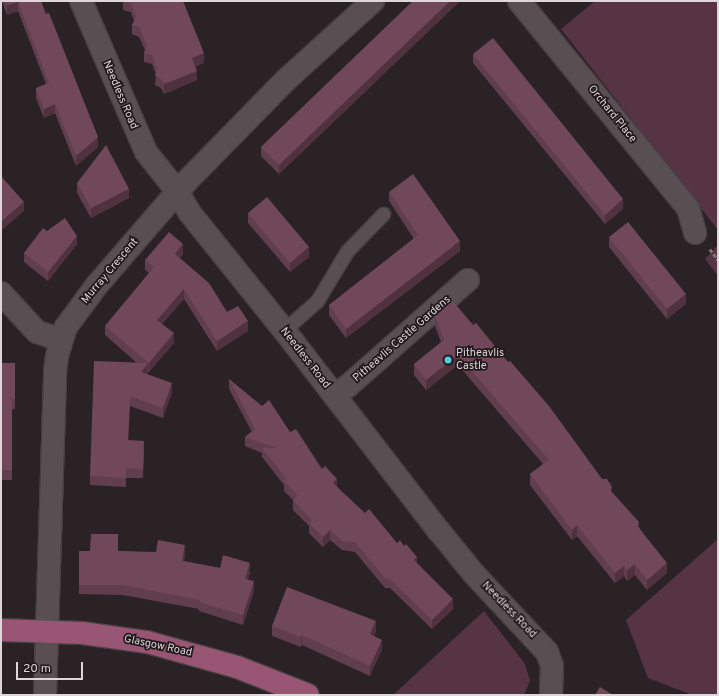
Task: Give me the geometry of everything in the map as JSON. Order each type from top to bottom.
[{"type":"main road","name":"Glasgow Road","points":[[1,630],[46,631],[114,637],[176,649],[237,667],[308,695]]},
{"type":"street","name":"Needless Road","points":[[81,1],[136,133],[159,172],[177,191],[189,212],[284,330],[474,574],[547,652],[552,666],[551,695]]},
{"type":"street","name":"Murray Crescent","points":[[46,695],[46,631],[55,372],[61,340],[74,314],[177,191],[287,79],[373,1]]},
{"type":"street","name":"Orchard Place","points":[[519,1],[688,208],[695,233]]},
{"type":"street","name":"Pitheavlis Castle Gardens","points":[[334,395],[348,386],[468,280]]},
{"type":"street","points":[[5,306],[37,332],[61,340]]},
{"type":"lane","points":[[284,330],[317,301],[347,251],[383,214]]},
{"type":"shaded area","points":[[595,1],[718,1],[718,230],[561,29]]},
{"type":"shaded area","points":[[718,245],[718,276],[705,259]]},
{"type":"shaded area","points":[[718,539],[718,695],[692,695],[648,678],[626,620]]},
{"type":"shaded area","points":[[484,611],[525,664],[530,681],[524,695],[393,695]]},
{"type":"building","points":[[5,1],[41,1],[45,14],[49,13],[98,137],[76,156],[55,104],[44,109],[36,88],[49,83],[18,2],[7,5]]},
{"type":"building","points":[[125,1],[183,1],[204,53],[192,58],[197,71],[164,84],[161,79],[155,75],[157,69],[152,55],[144,53],[147,46],[139,27],[132,25],[136,17],[131,3]]},
{"type":"building","points":[[413,1],[450,1],[279,165],[261,147]]},
{"type":"building","points":[[493,38],[623,199],[605,215],[473,54]]},
{"type":"building","points":[[106,145],[129,189],[91,208],[77,183]]},
{"type":"building","points":[[413,174],[460,241],[346,329],[329,305],[418,235],[389,192]]},
{"type":"building","points":[[1,176],[24,202],[1,222]]},
{"type":"building","points":[[267,197],[309,247],[290,263],[248,213]]},
{"type":"building","points":[[65,218],[77,236],[48,272],[24,253],[43,228],[47,231]]},
{"type":"building","points":[[628,222],[686,294],[667,309],[609,237]]},
{"type":"building","points":[[169,232],[183,244],[175,254],[209,283],[227,312],[238,306],[248,321],[217,341],[184,289],[157,320],[174,333],[149,363],[105,326],[154,267],[145,260]]},
{"type":"building","points":[[452,300],[473,325],[476,323],[508,362],[510,361],[549,406],[602,479],[607,479],[612,487],[611,491],[639,522],[638,527],[667,563],[647,580],[635,564],[627,570],[624,566],[615,573],[577,525],[572,530],[530,474],[549,460],[458,355],[426,380],[414,364],[444,340],[435,316]]},
{"type":"building","points":[[94,361],[148,363],[141,372],[172,383],[163,408],[130,396],[128,440],[144,441],[143,469],[126,468],[126,478],[90,476]]},
{"type":"building","points":[[1,363],[15,363],[15,399],[12,399],[12,470],[1,470]]},
{"type":"building","points":[[229,379],[262,406],[269,400],[290,432],[296,429],[322,469],[325,466],[337,479],[333,483],[365,513],[369,509],[397,543],[400,540],[404,546],[406,544],[417,557],[414,560],[453,599],[432,620],[390,579],[385,578],[355,542],[342,541],[330,530],[323,537],[309,523],[312,520],[293,500],[298,496],[284,481],[287,479],[262,448],[277,448],[245,437],[255,429]]},
{"type":"building","points":[[91,534],[118,534],[118,551],[156,552],[158,540],[185,545],[182,561],[220,568],[223,555],[250,563],[245,579],[254,581],[243,615],[199,602],[199,600],[123,585],[79,585],[79,551],[90,551]]},
{"type":"building","points":[[287,587],[376,621],[370,634],[382,640],[370,666],[302,635],[301,637],[272,626]]},
{"type":"building","points":[[600,687],[613,695],[595,695]]},
{"type":"place","name":"Pitheavlis Castle","points":[[448,360]]}]
